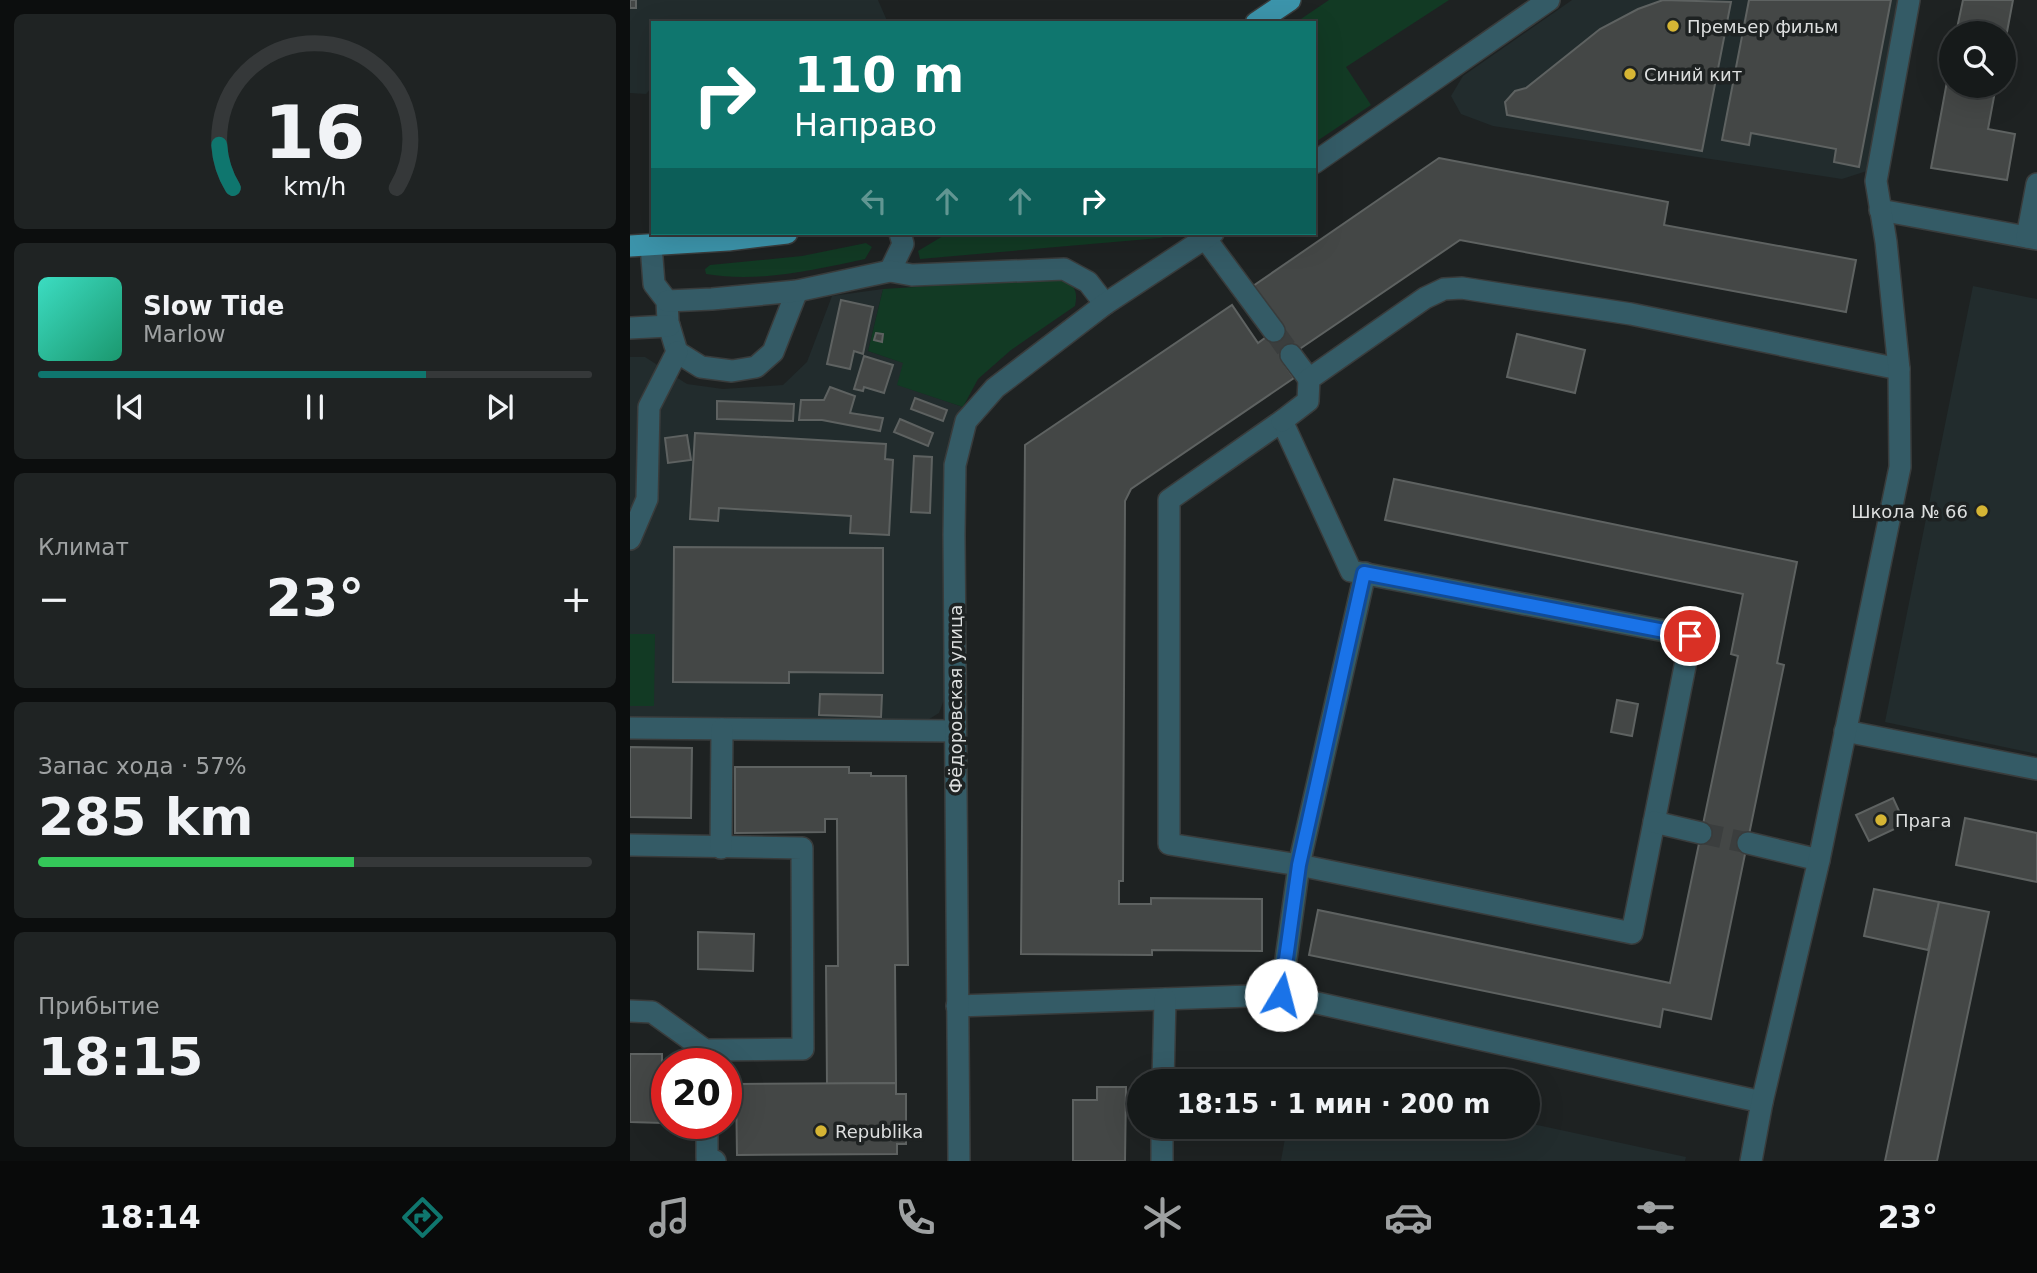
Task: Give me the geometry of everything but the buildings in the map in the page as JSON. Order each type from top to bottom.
[{"type":"main road","points":[[640,246],[770,235]]},
{"type":"street","points":[[1316,162],[1549,0]]},
{"type":"street","points":[[1751,1161],[1762,1102],[1819,860],[1900,467],[1899,369],[1886,242],[1876,181],[1909,0]]},
{"type":"street","points":[[1880,210],[2032,238],[2036,189]]},
{"type":"street","points":[[890,271],[903,244],[901,235]]},
{"type":"street","points":[[1209,235],[1274,331]]},
{"type":"street","name":"Фёдоровская улица","points":[[958,1161],[955,465],[966,421],[995,388],[1105,304],[1209,235]]},
{"type":"street","points":[[640,246],[654,284],[667,301],[669,326],[677,352],[701,367],[732,371],[756,367],[773,352],[797,291]]},
{"type":"street","points":[[667,301],[797,291],[890,271],[912,275],[1064,269],[1088,282],[1105,304]]},
{"type":"street","points":[[1309,379],[1425,298],[1444,289],[1462,288],[1631,314],[1899,369]]},
{"type":"street","points":[[630,328],[669,326]]},
{"type":"street","points":[[630,539],[647,499],[649,407],[677,352]]},
{"type":"street","points":[[1282,421],[1350,571],[1690,636],[1632,933],[1299,865],[1169,844],[1170,500],[1308,401],[1309,379],[1291,355]]},
{"type":"street","points":[[1281,995],[1299,865],[1364,573]]},
{"type":"street","points":[[630,728],[955,731]]},
{"type":"street","points":[[721,848],[722,729]]},
{"type":"street","points":[[1845,731],[2037,769]]},
{"type":"street","points":[[1654,822],[1701,833]]},
{"type":"street","points":[[1748,843],[1819,860]]},
{"type":"street","points":[[630,845],[802,848],[803,1049],[742,1054]]},
{"type":"street","points":[[957,1006],[1281,995],[1762,1102]]},
{"type":"street","points":[[1163,1069],[1164,999]]},
{"type":"street","points":[[630,1011],[652,1012],[694,1048]]},
{"type":"street","points":[[708,1139],[711,1160]]},
{"type":"street","points":[[1162,1139],[1162,1161]]},
{"type":"shaded area","points":[[630,0],[878,0],[887,21],[651,21],[651,88],[646,94],[630,93]]},
{"type":"shaded area","points":[[1572,0],[1898,0],[1870,170],[1842,179],[1493,126],[1461,114],[1451,96],[1463,76]]},
{"type":"shaded area","name":"Школа № 66","points":[[1973,286],[2037,299],[2037,754],[1885,722]]},
{"type":"shaded area","points":[[883,289],[868,351],[904,363],[898,385],[963,407],[947,464],[944,531],[945,697],[939,713],[926,721],[630,718],[630,357],[645,357],[687,384],[723,389],[783,385],[807,362],[832,296]]},
{"type":"shaded area","points":[[1540,1126],[1686,1157],[1685,1161],[1281,1161],[1285,1139],[1540,1139]]},
{"type":"green space","points":[[1329,0],[1449,0],[1346,67],[1371,105],[1316,142],[1316,21],[1298,21]]},
{"type":"green space","points":[[945,235],[1171,235],[920,259],[918,251]]},
{"type":"green space","points":[[866,243],[872,247],[865,259],[806,271],[746,277],[706,274],[705,269],[710,265],[802,256]]},
{"type":"green space","points":[[1062,278],[1074,289],[1075,306],[1011,350],[978,379],[963,407],[897,385],[903,363],[868,351],[883,289]]},
{"type":"green space","points":[[630,634],[655,634],[654,706],[630,706]]},
{"type":"tunnel","points":[[1274,331],[1291,355]]},
{"type":"tunnel","points":[[1701,833],[1748,843]]},
{"type":"place","name":"Премьер фильм","points":[[1673,26]]},
{"type":"place","name":"Синий кит","points":[[1630,74]]},
{"type":"place","name":"Школа № 66","points":[[1982,511]]},
{"type":"place","name":"Прага","points":[[1881,820]]},
{"type":"place","name":"Republika","points":[[821,1131]]},
{"type":"route","points":[[1281,995],[1299,865],[1364,573],[1690,636]]}]
